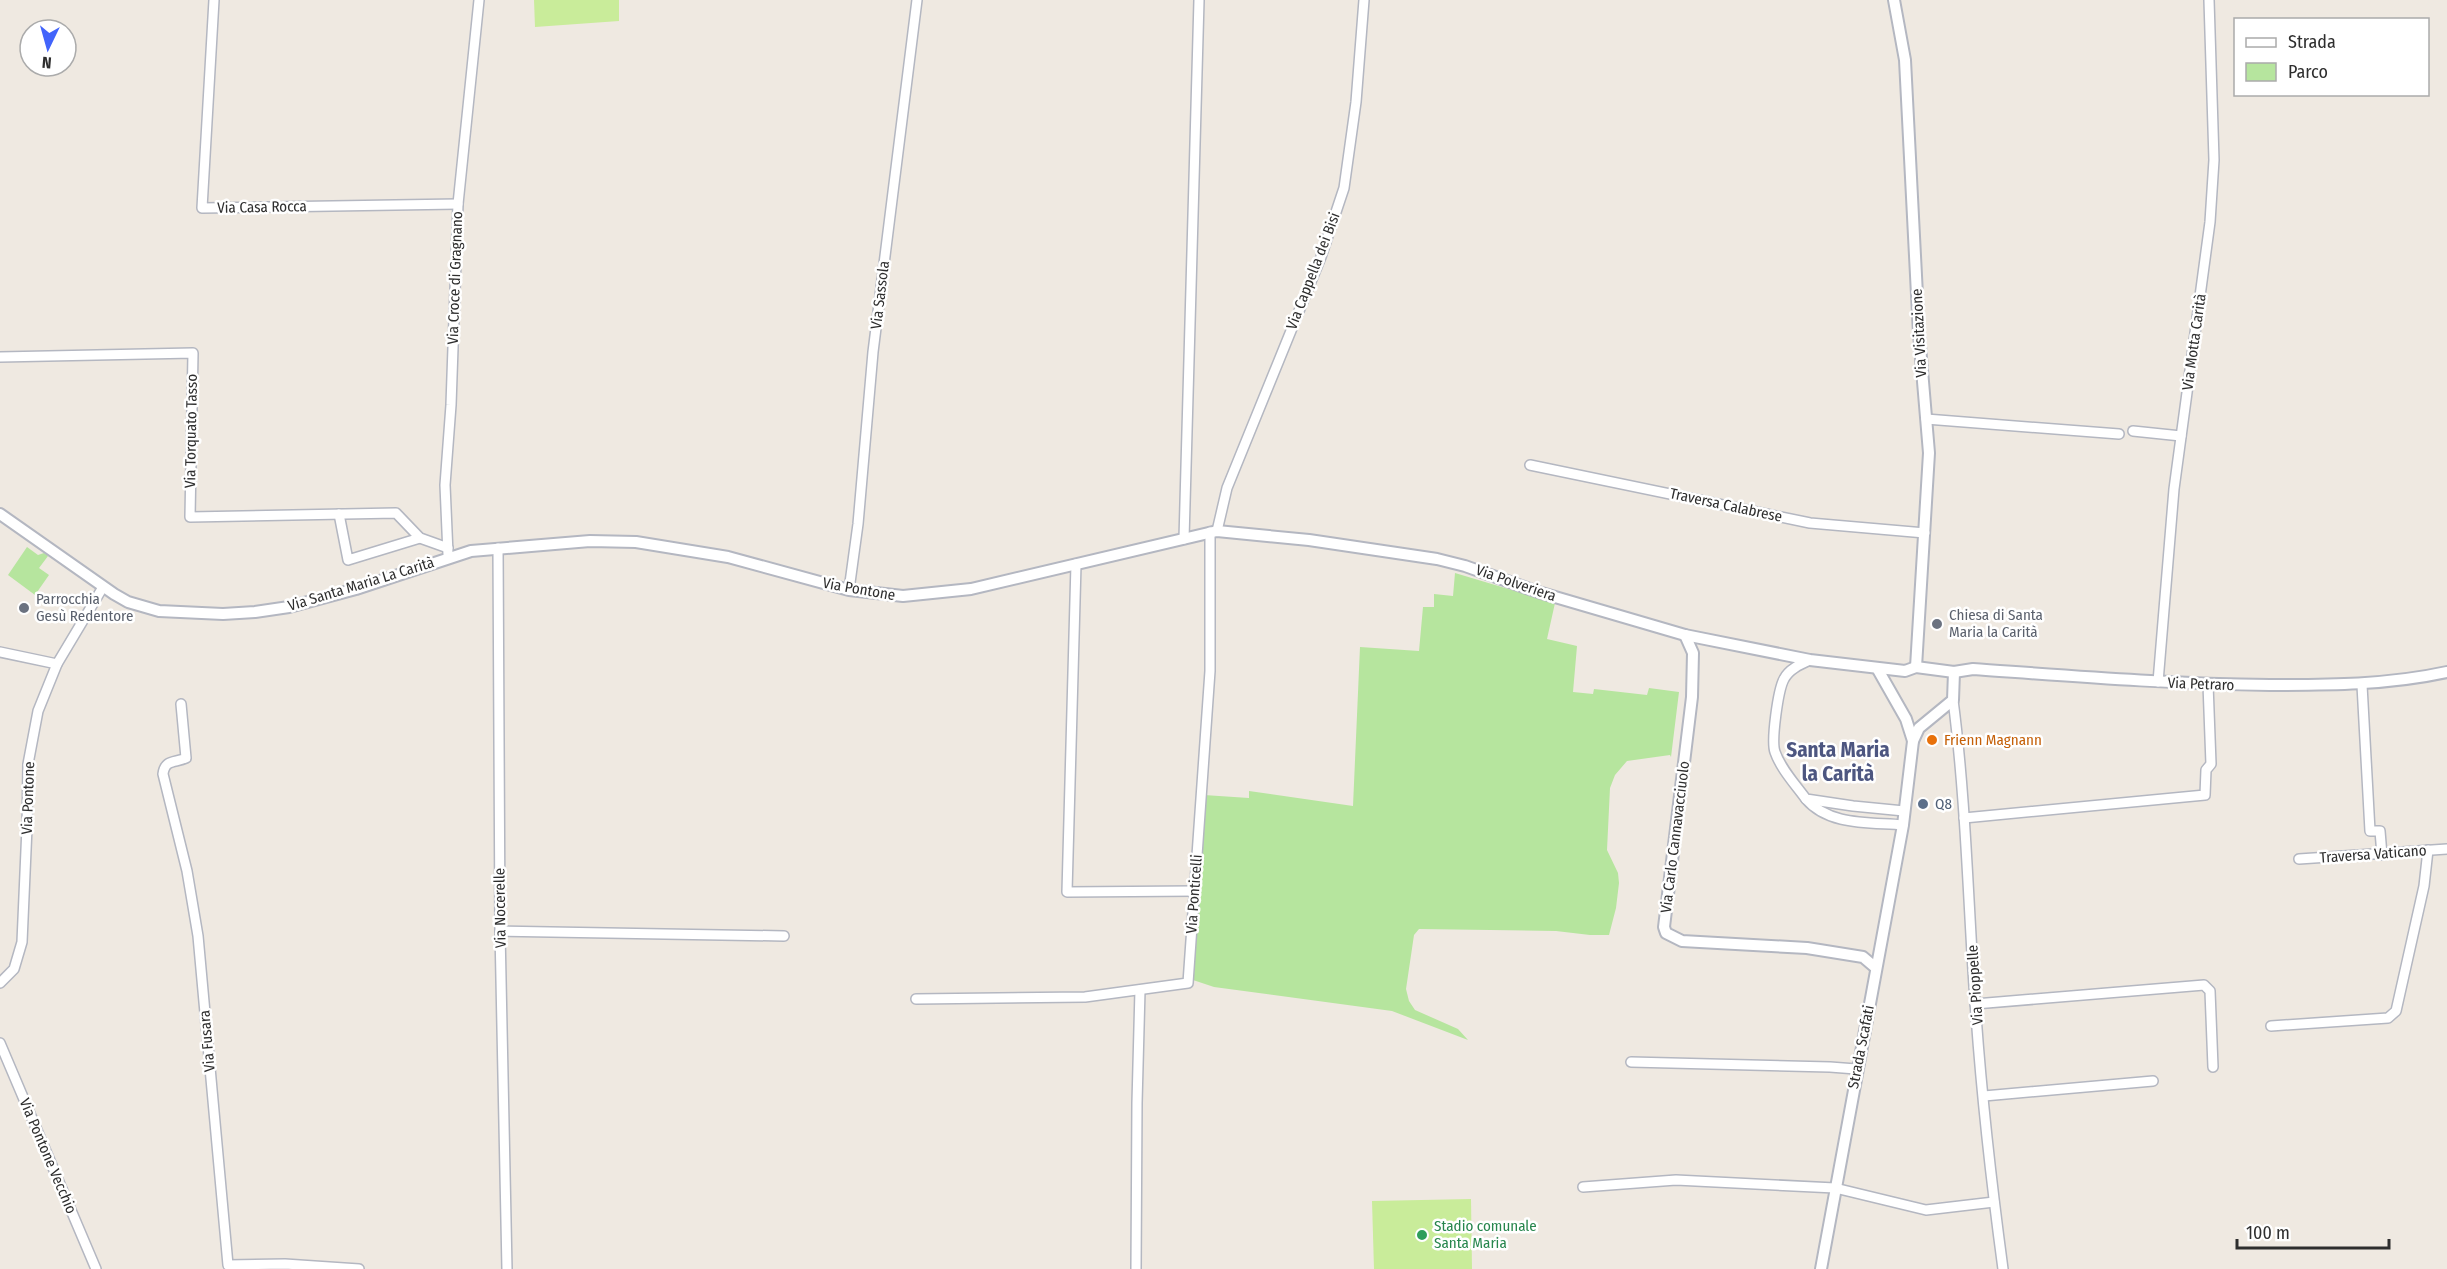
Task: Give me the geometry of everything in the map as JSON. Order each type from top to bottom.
[{"type":"street","name":"Via Casa Rocca","points":[[214,0],[202,208],[458,204]]},
{"type":"street","name":"Via Croce di Gragnano","points":[[448,553],[445,485],[451,405],[458,204],[479,0]]},
{"type":"street","name":"Via Sassola","points":[[849,590],[858,524],[873,352],[917,0]]},
{"type":"street","points":[[1184,538],[1199,0]]},
{"type":"street","name":"Via Cappella dei Bisi","points":[[1214,531],[1227,488],[1321,256],[1344,188],[1356,102],[1364,0]]},
{"type":"street","name":"Via Visitazione","points":[[1894,0],[1905,60],[1919,334],[1929,453],[1916,667]]},
{"type":"street","name":"Via Motta Carità","points":[[2158,682],[2172,512],[2210,222],[2214,160],[2209,0]]},
{"type":"street","name":"Via Torquato Tasso","points":[[0,357],[193,353],[190,517],[396,513],[420,538],[448,553]]},
{"type":"street","points":[[1926,419],[2119,434]]},
{"type":"street","points":[[2133,432],[2181,436]]},
{"type":"street","name":"Traversa Calabrese","points":[[1530,465],[1810,523],[1925,532]]},
{"type":"street","name":"Via Santa Maria La Carità","points":[[0,514],[103,587],[128,602],[159,610],[223,614],[289,607],[356,589],[448,553],[498,548]]},
{"type":"street","points":[[339,514],[348,560],[420,538]]},
{"type":"street","name":"Via Pontone","points":[[498,548],[578,541],[636,542],[728,557],[849,590],[903,596],[971,589],[1214,531]]},
{"type":"street","name":"Via Polveriera","points":[[1214,531],[1309,540],[1456,564],[1539,592],[1685,635],[1810,660]]},
{"type":"street","name":"Via Ponticelli","points":[[916,999],[1085,997],[1188,983],[1210,671],[1214,531]]},
{"type":"street","name":"Via Nocerelle","points":[[498,548],[500,931],[507,1269]]},
{"type":"street","points":[[1076,564],[1067,892],[1194,891]]},
{"type":"street","name":"Via Pontone","points":[[0,983],[14,969],[22,942],[28,764],[38,711],[57,664],[103,587]]},
{"type":"street","name":"Via Carlo Cannavacciuolo","points":[[1685,635],[1694,653],[1692,697],[1664,927],[1666,933],[1682,941],[1808,948],[1863,957],[1876,968]]},
{"type":"street","points":[[1694,653],[1708,640]]},
{"type":"street","points":[[0,652],[57,664]]},
{"type":"street","points":[[1903,825],[1831,818],[1814,808],[1806,799],[1780,764],[1773,748],[1780,690],[1784,678],[1793,669],[1810,660],[1877,668],[1906,719],[1913,741]]},
{"type":"street","name":"Via Petraro","points":[[1877,668],[1905,671],[1916,667],[1954,672],[1973,669],[2208,684],[2362,685],[2447,672]]},
{"type":"street","points":[[1806,799],[1904,810],[1913,741],[1919,728],[1953,700],[1954,672]]},
{"type":"street","points":[[1964,818],[2205,795],[2206,770],[2211,764],[2208,684]]},
{"type":"street","points":[[2362,685],[2370,831],[2380,831],[2382,855]]},
{"type":"street","name":"Via Pioppelle","points":[[1953,700],[1964,818],[1975,1004],[1994,1202],[2003,1269]]},
{"type":"street","name":"Via Fusara","points":[[181,705],[186,758],[167,763],[163,774],[186,871],[198,936],[228,1265],[285,1264],[359,1269]]},
{"type":"street","name":"Strada Scafati","points":[[1821,1269],[1904,810]]},
{"type":"street","name":"Traversa Vaticano","points":[[2299,859],[2447,849]]},
{"type":"street","points":[[2271,1026],[2388,1018],[2396,1011],[2424,886],[2428,850]]},
{"type":"street","points":[[500,931],[784,936]]},
{"type":"street","points":[[1975,1004],[2204,985],[2210,992],[2213,1067]]},
{"type":"street","points":[[1136,1269],[1140,990]]},
{"type":"street","name":"Via Pontone Vecchio","points":[[0,1043],[96,1269]]},
{"type":"street","points":[[1631,1062],[1856,1069]]},
{"type":"street","points":[[1984,1096],[2153,1081]]},
{"type":"street","points":[[1583,1186],[1676,1180],[1835,1188],[1926,1210],[1994,1202]]},
{"type":"green space","points":[[534,0],[619,0],[619,21],[535,27]]},
{"type":"green space","points":[[27,547],[38,555],[44,553],[48,556],[39,568],[49,575],[35,595],[8,575]]},
{"type":"green space","points":[[1455,573],[1555,603],[1547,639],[1577,646],[1573,692],[1593,694],[1594,689],[1647,695],[1649,688],[1679,692],[1671,757],[1670,755],[1627,761],[1615,775],[1610,788],[1607,850],[1618,873],[1619,883],[1609,935],[1556,931],[1419,929],[1414,935],[1406,989],[1409,1001],[1415,1010],[1458,1029],[1468,1040],[1392,1011],[1214,987],[1190,979],[1204,795],[1249,798],[1249,791],[1353,806],[1360,647],[1419,651],[1423,607],[1434,607],[1434,594],[1453,596]]},
{"type":"green space","name":"Stadio comunale Santa Maria","points":[[1471,1199],[1472,1269],[1374,1269],[1372,1201]]},
{"type":"place","name":"Parrocchia Gesù Redentore","points":[[24,608]]},
{"type":"place","name":"Chiesa di Santa Maria la Carità","points":[[1937,624]]},
{"type":"place","name":"Frienn Magnann","points":[[1932,740]]},
{"type":"place","name":"Q8","points":[[1923,804]]},
{"type":"place","name":"Stadio comunale Santa Maria","points":[[1422,1235]]},
{"type":"district","name":"Santa Maria la Carità","points":[[1838,762]]}]
